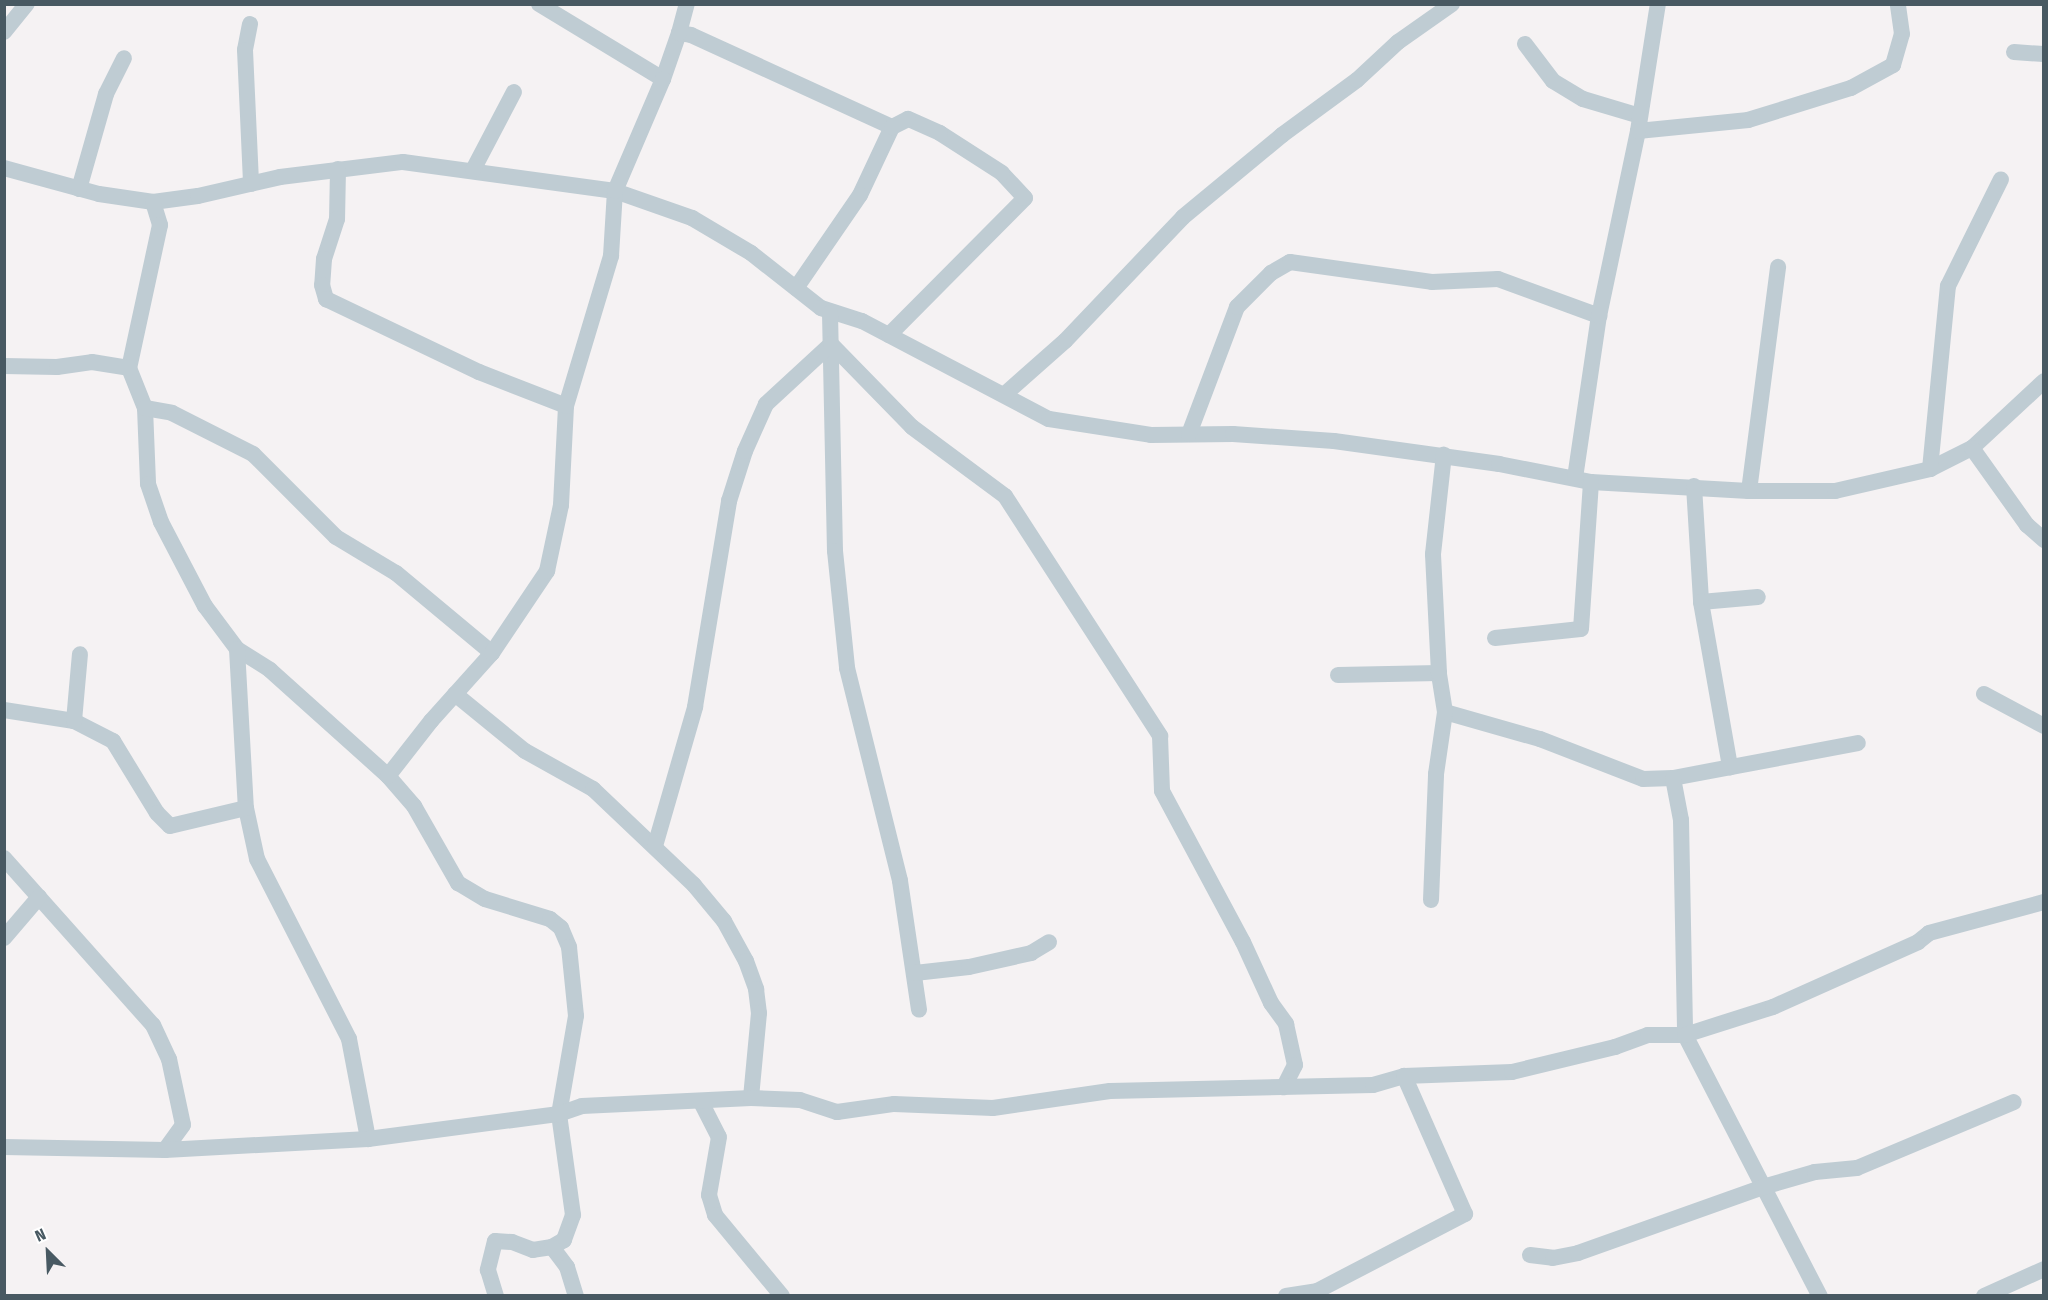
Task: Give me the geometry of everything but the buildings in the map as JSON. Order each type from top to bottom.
[{"type":"street","points":[[4,32],[27,4]]},
{"type":"street","points":[[539,4],[663,79]]},
{"type":"street","points":[[388,776],[492,653],[547,571],[558,536],[566,406],[611,256],[615,191],[663,79],[687,4]]},
{"type":"street","points":[[1005,394],[1065,341],[1183,217],[1282,135],[1357,80],[1398,42],[1436,19],[1452,4]]},
{"type":"street","points":[[1495,638],[1581,629],[1583,480],[1599,316],[1639,123],[1658,4]]},
{"type":"street","points":[[1525,44],[1553,81],[1573,93],[1639,123],[1748,120],[1851,88],[1893,65],[1902,34],[1898,4]]},
{"type":"street","points":[[250,24],[245,50],[251,184]]},
{"type":"street","points":[[679,33],[692,35],[892,127]]},
{"type":"street","points":[[2014,52],[2043,54]]},
{"type":"street","points":[[79,189],[106,94],[124,58]]},
{"type":"street","points":[[472,170],[514,92]]},
{"type":"street","points":[[796,288],[860,195],[892,127],[908,119],[940,133],[1002,173],[1025,198],[890,335]]},
{"type":"street","points":[[4,168],[79,189],[153,202],[338,169],[403,162],[615,191],[655,203],[720,232],[830,313],[862,321],[1049,419],[1084,427],[1151,435],[1189,434],[1334,441],[1444,455],[1583,480],[1749,491],[1835,491],[1930,469],[1972,448],[2043,381]]},
{"type":"street","points":[[338,169],[337,219],[324,259],[322,285],[326,299],[479,372],[566,406]]},
{"type":"street","points":[[1930,469],[1948,286],[2001,179]]},
{"type":"street","points":[[153,202],[160,225],[129,368],[145,408],[148,484],[161,522],[205,606],[237,649],[302,697],[388,776],[414,806],[458,883],[485,899],[550,919],[561,928],[569,947],[576,1016],[559,1114],[573,1215],[564,1240],[552,1247],[533,1250],[495,1241],[488,1270],[496,1296]]},
{"type":"street","points":[[1189,434],[1237,307],[1271,273],[1290,262],[1432,282],[1498,279],[1599,316]]},
{"type":"street","points":[[1749,491],[1778,267]]},
{"type":"street","points":[[830,313],[835,551],[847,668],[900,881],[919,1010]]},
{"type":"street","points":[[655,846],[694,707],[729,501],[745,451],[766,404],[831,344]]},
{"type":"street","points":[[831,344],[912,428],[1005,496],[1160,736],[1162,791],[1243,942],[1271,1003],[1286,1024],[1295,1065],[1284,1087]]},
{"type":"street","points":[[4,366],[57,367],[92,362],[129,368]]},
{"type":"street","points":[[145,408],[172,414],[253,454],[336,537],[396,573],[492,653]]},
{"type":"street","points":[[1972,448],[2027,525],[2043,540]]},
{"type":"street","points":[[1431,900],[1436,774],[1445,712],[1439,673],[1433,554],[1444,455]]},
{"type":"street","points":[[1694,486],[1701,602],[1730,767]]},
{"type":"street","points":[[1701,602],[1758,597]]},
{"type":"street","points":[[237,649],[246,808],[268,885],[349,1039],[368,1139]]},
{"type":"street","points":[[74,721],[80,654]]},
{"type":"street","points":[[1338,675],[1439,673]]},
{"type":"street","points":[[455,694],[525,751],[593,789],[655,846],[724,921],[747,961],[759,1013],[751,1098]]},
{"type":"street","points":[[1984,694],[2043,726]]},
{"type":"street","points":[[4,710],[74,721],[113,741],[157,813],[170,826],[246,808]]},
{"type":"street","points":[[1445,712],[1540,739],[1643,778],[1673,778],[1858,743]]},
{"type":"street","points":[[1673,778],[1681,820],[1685,1035],[1762,1187],[1821,1296]]},
{"type":"street","points":[[4,858],[134,998],[153,1025],[169,1059],[183,1125],[165,1150]]},
{"type":"street","points":[[4,938],[39,897]]},
{"type":"street","points":[[4,1147],[165,1150],[368,1139],[559,1114],[582,1106],[751,1098],[800,1100],[837,1112],[894,1104],[993,1108],[1110,1091],[1373,1085],[1404,1076],[1512,1072],[1616,1047],[1648,1035],[1685,1035],[1800,997],[1929,933],[2043,902]]},
{"type":"street","points":[[915,973],[969,967],[1031,953],[1049,942]]},
{"type":"street","points":[[1286,1296],[1317,1291],[1465,1214],[1404,1076]]},
{"type":"street","points":[[701,1102],[719,1137],[709,1195],[715,1215],[782,1296]]},
{"type":"street","points":[[1530,1255],[1553,1258],[1578,1253],[1762,1187],[1815,1172],[1857,1168],[2014,1102]]},
{"type":"street","points":[[552,1247],[567,1267],[576,1296]]},
{"type":"street","points":[[1984,1296],[2009,1291],[2043,1269]]}]
